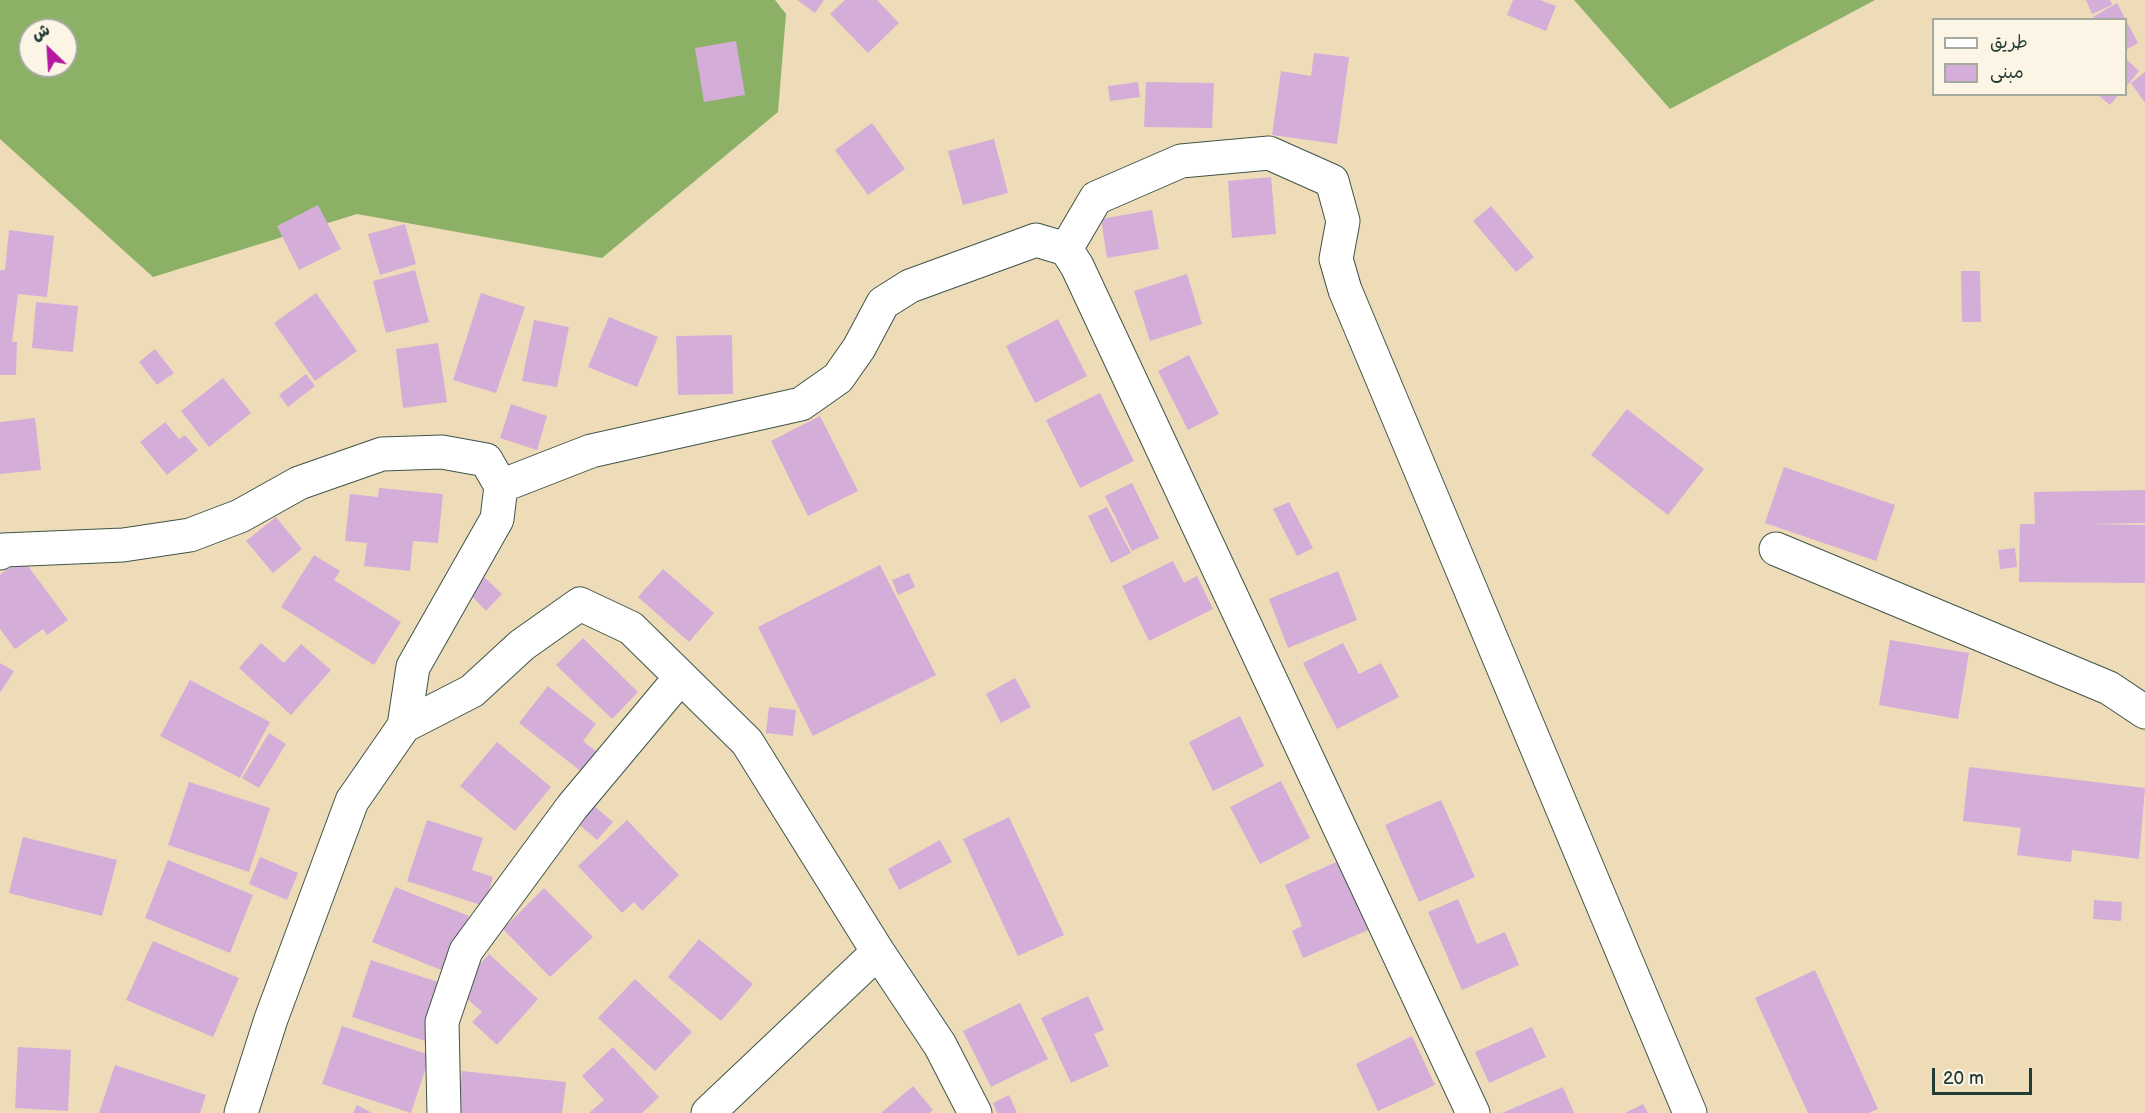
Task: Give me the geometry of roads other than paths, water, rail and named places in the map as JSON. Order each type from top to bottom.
[{"type":"street","points":[[1066,249],[1096,198],[1181,161],[1269,153],[1332,181],[1343,221],[1336,259],[1345,290],[1690,1113]]},
{"type":"street","points":[[501,486],[591,451],[801,404],[838,378],[859,348],[883,303],[910,286],[1036,240],[1066,249],[1082,277],[1473,1113]]},
{"type":"street","points":[[1,550],[123,545],[190,535],[240,516],[299,483],[382,454],[442,453],[486,460],[501,486],[498,519],[413,667],[404,726],[352,801],[271,1019],[241,1113]]},
{"type":"street","points":[[1776,549],[2109,688],[2145,712]]},
{"type":"street","points":[[404,726],[472,691],[522,645],[580,604],[631,628],[747,742],[878,952],[940,1045],[975,1113]]},
{"type":"street","points":[[444,1113],[442,1022],[466,951],[572,807],[680,678]]},
{"type":"street","points":[[708,1113],[878,952]]}]
